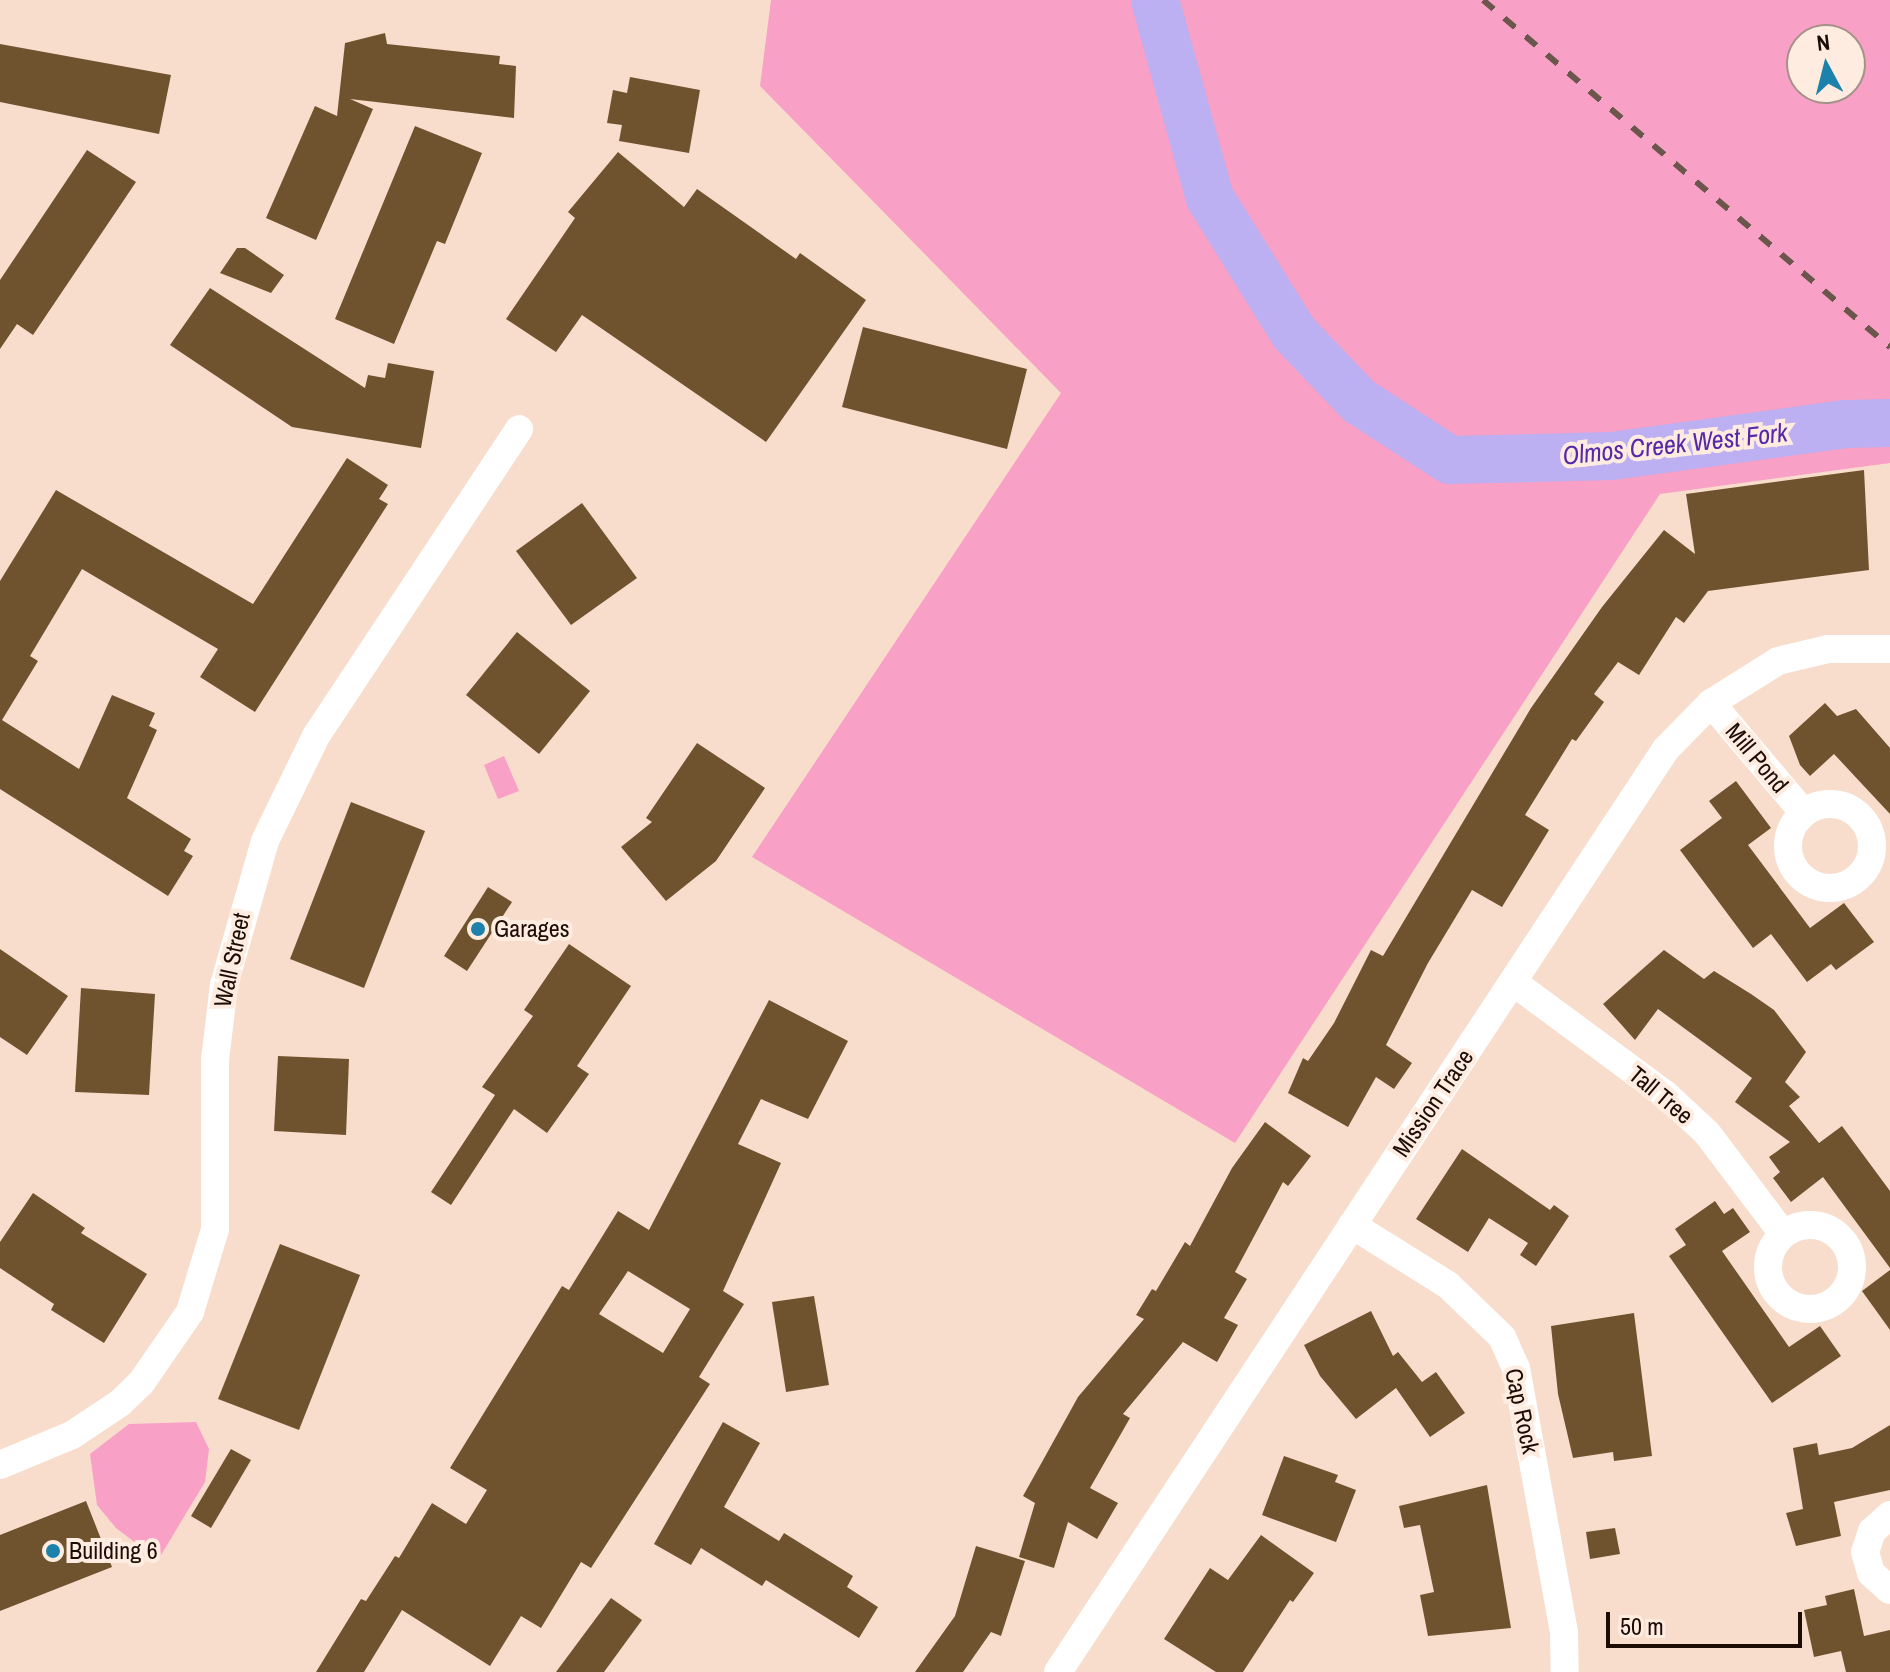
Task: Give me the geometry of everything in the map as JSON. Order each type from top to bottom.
[{"type":"street","name":"Wall Street","points":[[0,1465],[72,1435],[120,1403],[167,1349],[190,1312],[215,1229],[215,1060],[224,985],[265,841],[316,736],[519,429]]},
{"type":"street","name":"Mission Trace","points":[[1058,1672],[1666,749],[1711,703],[1741,680],[1790,658],[1853,647],[1890,649]]},
{"type":"street","name":"Mill Pond","points":[[1711,703],[1804,813]]},
{"type":"street","name":"Tall Tree","points":[[1513,982],[1665,1094],[1707,1133],[1783,1234]]},
{"type":"street","name":"Cap Rock","points":[[1352,1225],[1448,1285],[1502,1337],[1519,1383],[1564,1633],[1565,1672]]},
{"type":"street","points":[[1890,1515],[1872,1531],[1865,1552],[1871,1573],[1890,1590]]},
{"type":"shaded area","points":[[771,0],[1890,0],[1890,463],[1660,494],[1235,1143],[752,857],[1061,393],[760,86]]},
{"type":"shaded area","points":[[504,756],[519,791],[498,799],[484,765]]},
{"type":"shaded area","points":[[196,1422],[209,1449],[205,1482],[158,1560],[116,1528],[97,1505],[90,1454],[129,1424]]},
{"type":"building","points":[[385,33],[387,44],[500,56],[499,64],[516,66],[514,118],[350,99],[373,109],[316,240],[266,218],[315,106],[337,116],[345,43]]},
{"type":"building","points":[[0,44],[171,75],[159,134],[0,102]]},
{"type":"building","points":[[630,77],[700,90],[689,153],[619,141],[622,125],[607,123],[613,90],[627,93]]},
{"type":"building","points":[[415,126],[482,153],[445,244],[437,241],[394,344],[335,319]]},
{"type":"building","points":[[87,150],[136,182],[33,335],[17,324],[0,349],[0,280]]},
{"type":"building","points":[[618,152],[684,207],[697,189],[796,259],[800,253],[866,300],[766,442],[582,315],[556,352],[506,319],[575,218],[568,212]]},
{"type":"building","points":[[237,248],[245,248],[284,275],[271,293],[220,273]]},
{"type":"building","points":[[210,288],[365,388],[368,375],[385,378],[388,363],[434,371],[421,448],[292,427],[170,345]]},
{"type":"building","points":[[863,327],[1027,369],[1007,449],[842,407]]},
{"type":"building","points":[[347,458],[388,485],[379,499],[388,504],[255,712],[200,677],[218,649],[82,569],[30,656],[38,661],[2,720],[79,769],[112,695],[155,713],[149,726],[157,730],[127,798],[191,839],[184,851],[193,856],[168,896],[0,789],[0,581],[56,490],[253,604]]},
{"type":"building","points":[[1864,470],[1869,570],[1708,591],[1684,623],[1676,617],[1639,675],[1618,662],[1594,694],[1604,702],[1576,741],[1572,739],[1525,815],[1549,830],[1502,907],[1472,890],[1428,963],[1386,1045],[1412,1063],[1394,1089],[1376,1077],[1348,1127],[1288,1093],[1303,1058],[1308,1061],[1334,1023],[1371,950],[1383,956],[1531,708],[1602,607],[1664,530],[1695,554],[1686,494]]},
{"type":"building","points":[[582,503],[637,578],[571,625],[516,551]]},
{"type":"building","points":[[517,632],[590,691],[539,754],[466,695]]},
{"type":"building","points":[[1825,703],[1837,716],[1856,709],[1890,748],[1890,814],[1834,754],[1810,776],[1800,765],[1789,736]]},
{"type":"building","points":[[697,743],[765,788],[716,861],[666,901],[621,847],[652,822],[646,818]]},
{"type":"building","points":[[1736,781],[1771,828],[1748,845],[1810,928],[1844,903],[1874,942],[1836,970],[1831,964],[1807,982],[1771,934],[1753,948],[1680,850],[1722,818],[1709,801]]},
{"type":"building","points":[[351,802],[425,831],[364,988],[290,959]]},
{"type":"building","name":"Garages","points":[[488,887],[512,902],[467,971],[444,956]]},
{"type":"building","points":[[569,944],[631,986],[577,1066],[589,1074],[547,1133],[514,1109],[451,1205],[431,1192],[495,1095],[482,1087],[533,1016],[524,1010]]},
{"type":"building","points":[[0,949],[68,996],[27,1055],[0,1037]]},
{"type":"building","points":[[1664,950],[1704,979],[1714,971],[1774,1010],[1806,1052],[1785,1082],[1800,1097],[1789,1106],[1819,1143],[1842,1126],[1890,1191],[1890,1268],[1823,1177],[1791,1202],[1773,1178],[1780,1172],[1769,1157],[1790,1142],[1735,1102],[1752,1078],[1658,1009],[1635,1040],[1603,1004]]},
{"type":"building","points":[[81,988],[155,994],[149,1095],[75,1092]]},
{"type":"building","points":[[769,1000],[848,1041],[808,1119],[761,1099],[738,1144],[781,1163],[723,1291],[744,1304],[699,1377],[710,1384],[591,1568],[581,1562],[541,1628],[521,1616],[490,1666],[402,1610],[364,1672],[316,1672],[361,1599],[366,1601],[395,1556],[399,1558],[432,1503],[466,1524],[487,1490],[450,1468],[562,1286],[569,1290],[618,1211],[649,1230]],"holes":[[[628,1271],[690,1309],[663,1353],[599,1314]]]},
{"type":"building","points":[[278,1056],[349,1059],[346,1135],[274,1131]]},
{"type":"building","points":[[1265,1122],[1311,1156],[1288,1186],[1283,1182],[1235,1272],[1247,1279],[1224,1318],[1238,1325],[1217,1362],[1183,1342],[1123,1414],[1130,1418],[1090,1488],[1118,1503],[1097,1539],[1068,1522],[1054,1568],[1019,1557],[1035,1503],[1023,1496],[1078,1397],[1144,1319],[1136,1315],[1152,1289],[1156,1291],[1185,1242],[1190,1246],[1232,1168]]},
{"type":"building","points":[[1462,1149],[1550,1210],[1554,1205],[1569,1216],[1536,1266],[1520,1255],[1528,1243],[1489,1218],[1468,1252],[1416,1219]]},
{"type":"building","points":[[33,1193],[85,1228],[81,1233],[147,1274],[104,1343],[51,1310],[54,1304],[0,1268],[0,1242]]},
{"type":"building","points":[[1715,1201],[1724,1214],[1733,1208],[1750,1232],[1722,1251],[1789,1347],[1820,1326],[1841,1356],[1772,1403],[1669,1256],[1686,1245],[1675,1229]]},
{"type":"building","points":[[280,1244],[360,1275],[299,1430],[218,1399]]},
{"type":"building","points":[[1890,1270],[1890,1330],[1862,1291]]},
{"type":"building","points":[[814,1296],[829,1385],[786,1392],[772,1302]]},
{"type":"building","points":[[1371,1311],[1393,1356],[1398,1352],[1422,1382],[1436,1372],[1465,1413],[1430,1437],[1396,1388],[1356,1419],[1320,1376],[1304,1345]]},
{"type":"building","points":[[1634,1313],[1652,1456],[1614,1461],[1613,1452],[1573,1458],[1558,1394],[1551,1326]]},
{"type":"building","points":[[723,1422],[760,1443],[724,1507],[779,1541],[784,1533],[853,1576],[847,1587],[878,1607],[859,1638],[766,1580],[762,1586],[701,1548],[691,1565],[654,1544]]},
{"type":"building","points":[[1890,1425],[1890,1490],[1834,1502],[1841,1536],[1796,1546],[1786,1513],[1803,1509],[1793,1448],[1817,1443],[1819,1455],[1852,1448]]},
{"type":"building","points":[[231,1449],[251,1460],[211,1528],[191,1516]]},
{"type":"building","points":[[1284,1456],[1338,1475],[1335,1482],[1356,1490],[1336,1542],[1262,1515]]},
{"type":"building","points":[[1487,1485],[1511,1628],[1428,1636],[1420,1595],[1434,1592],[1420,1525],[1404,1528],[1399,1506]]},
{"type":"building","name":"Building 6","points":[[86,1501],[112,1567],[0,1611],[0,1535]]},
{"type":"building","points":[[1615,1528],[1620,1554],[1590,1559],[1586,1532]]},
{"type":"building","points":[[1261,1535],[1314,1573],[1293,1602],[1290,1600],[1243,1672],[1216,1672],[1164,1639],[1210,1568],[1228,1580]]},
{"type":"building","points":[[976,1546],[1025,1561],[1001,1636],[991,1632],[963,1672],[915,1672],[955,1616]]},
{"type":"building","points":[[1854,1589],[1864,1636],[1890,1630],[1890,1672],[1846,1672],[1841,1651],[1814,1657],[1804,1610],[1827,1605],[1825,1596]]},
{"type":"building","points":[[611,1598],[642,1620],[604,1672],[556,1672]]},
{"type":"waterway","name":"Olmos Creek West Fork","points":[[1155,0],[1210,198],[1294,333],[1359,401],[1450,460],[1612,456],[1845,424],[1890,423]]},
{"type":"railway","points":[[1483,0],[1890,347]]},
{"type":"place","name":"Garages","points":[[478,929]]},
{"type":"place","name":"Building 6","points":[[53,1551]]}]
